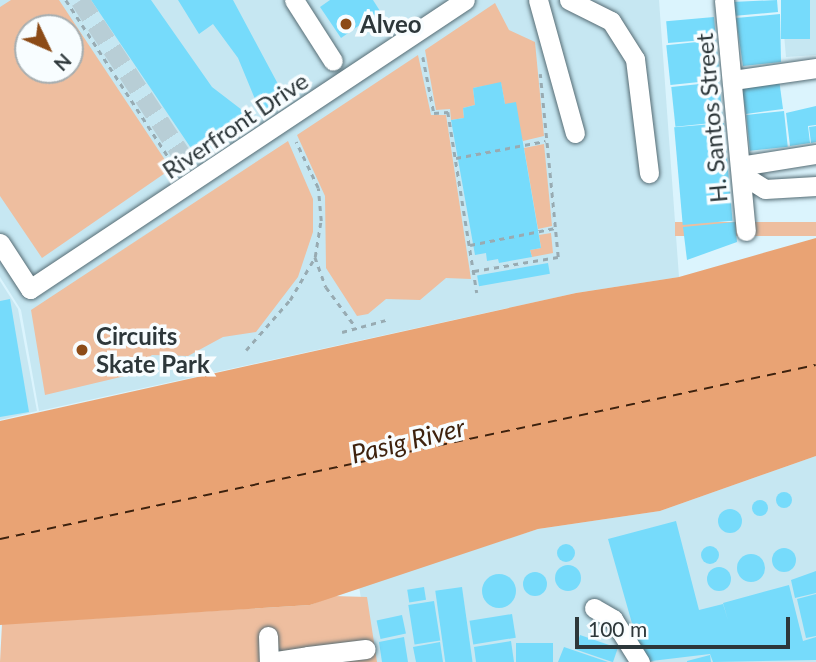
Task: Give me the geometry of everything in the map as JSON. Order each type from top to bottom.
[{"type":"street","points":[[294,0],[333,61]]},
{"type":"street","name":"Riverfront Drive","points":[[0,243],[30,289],[189,173],[465,0]]},
{"type":"street","points":[[538,0],[575,133]]},
{"type":"street","points":[[569,0],[611,21],[635,59],[649,173]]},
{"type":"street","name":"H. Santos Street","points":[[723,0],[746,231]]},
{"type":"street","points":[[733,80],[816,68]]},
{"type":"street","points":[[741,170],[816,154]]},
{"type":"street","points":[[741,170],[765,189],[816,187]]},
{"type":"street","points":[[594,608],[613,619],[640,662]]},
{"type":"street","points":[[268,636],[270,661],[309,659],[366,649]]},
{"type":"path","points":[[66,0],[189,173]]},
{"type":"path","points":[[423,57],[434,113],[448,112],[477,293]]},
{"type":"path","points":[[474,271],[558,257],[539,64]]},
{"type":"path","points":[[456,158],[547,141]]},
{"type":"path","points":[[246,350],[290,300],[315,257],[321,221],[318,188],[296,142]]},
{"type":"path","points":[[470,244],[555,228]]},
{"type":"path","points":[[315,257],[326,286],[355,326]]},
{"type":"path","points":[[342,332],[355,326],[386,320]]},
{"type":"shaded area","points":[[0,0],[659,0],[679,277],[576,293],[39,411],[21,310],[0,277]]},
{"type":"shaded area","points":[[11,0],[59,0],[68,14],[14,14],[14,84],[84,84],[84,38],[171,169],[42,258],[0,196],[0,7]]},
{"type":"shaded area","points":[[781,0],[816,0],[816,55],[786,57]]},
{"type":"shaded area","points":[[495,3],[509,30],[535,42],[544,136],[523,141],[505,104],[501,83],[473,88],[475,105],[463,108],[464,118],[451,120],[450,109],[436,110],[425,50]]},
{"type":"shaded area","points":[[418,55],[431,115],[446,115],[471,279],[446,278],[420,300],[386,299],[368,314],[357,316],[326,268],[325,196],[297,135]]},
{"type":"shaded area","points":[[288,141],[313,199],[313,232],[298,277],[256,332],[223,337],[188,356],[152,355],[125,376],[45,395],[31,310]]},
{"type":"shaded area","points":[[544,144],[552,226],[538,229],[524,148]]},
{"type":"shaded area","points":[[675,222],[816,222],[816,236],[675,236]]},
{"type":"shaded area","points":[[551,233],[553,253],[532,257],[530,250],[541,248],[539,235]]},
{"type":"shaded area","points":[[0,281],[18,309],[37,411],[0,420]]},
{"type":"shaded area","points":[[816,456],[816,662],[371,662],[359,586],[538,529],[660,511]]},
{"type":"shaded area","points":[[333,596],[367,597],[377,662],[0,662],[2,624],[310,605]]},
{"type":"water","name":"Pasig River","points":[[816,238],[816,456],[660,511],[538,529],[310,605],[0,625],[0,421],[576,293],[679,277]]},
{"type":"building","points":[[91,0],[151,0],[212,87],[242,110],[249,125],[199,160]]},
{"type":"building","points":[[178,0],[233,0],[286,99],[262,116],[238,58],[213,24],[199,34]]},
{"type":"building","name":"Alveo","points":[[330,0],[373,0],[380,11],[341,38],[320,7]]},
{"type":"building","points":[[777,0],[778,12],[733,16],[732,2]]},
{"type":"building","points":[[781,0],[810,0],[810,39],[781,39]]},
{"type":"building","points":[[780,14],[781,62],[743,66],[736,18]]},
{"type":"building","points":[[714,17],[716,39],[668,43],[666,21]]},
{"type":"building","points":[[716,40],[720,80],[670,85],[666,45]]},
{"type":"building","points":[[779,79],[783,109],[746,114],[742,88]]},
{"type":"building","points":[[501,82],[505,104],[516,102],[541,248],[530,250],[532,257],[499,263],[498,259],[487,261],[486,253],[475,255],[451,120],[464,118],[463,108],[475,105],[473,88]]},
{"type":"building","points":[[719,82],[723,122],[675,127],[671,87]]},
{"type":"building","points":[[816,106],[816,125],[808,126],[810,143],[790,146],[786,113]]},
{"type":"building","points":[[784,111],[788,147],[750,151],[746,115]]},
{"type":"building","points":[[724,123],[733,221],[683,225],[674,127]]},
{"type":"building","points":[[816,126],[816,142],[811,143],[809,127]]},
{"type":"building","points":[[735,222],[737,242],[687,260],[683,227]]},
{"type":"building","points":[[548,263],[550,274],[479,286],[477,276]]},
{"type":"building","points":[[10,299],[29,412],[0,417],[0,301]]},
{"type":"building","points":[[784,492],[792,500],[784,508],[776,500]]},
{"type":"building","points":[[760,500],[766,502],[766,514],[760,516],[754,514],[752,508],[754,502]]},
{"type":"building","points":[[730,509],[738,513],[742,521],[738,529],[730,533],[722,529],[718,521],[722,513]]},
{"type":"building","points":[[676,521],[699,610],[723,604],[728,620],[723,603],[789,585],[803,641],[816,637],[816,660],[713,662],[710,654],[643,662],[608,539]]},
{"type":"building","points":[[562,544],[570,544],[575,553],[573,560],[562,562],[557,557],[557,549]]},
{"type":"building","points":[[710,546],[716,549],[719,555],[716,561],[710,564],[704,561],[701,555],[704,549]]},
{"type":"building","points":[[784,548],[792,552],[796,560],[792,568],[784,572],[776,568],[772,560],[776,552]]},
{"type":"building","points":[[751,554],[761,558],[765,568],[761,578],[751,582],[741,578],[737,568],[741,558]]},
{"type":"building","points":[[568,565],[577,569],[581,578],[577,587],[568,591],[559,587],[555,578],[559,569]]},
{"type":"building","points":[[719,567],[728,570],[731,579],[728,588],[719,591],[710,588],[707,579],[710,570]]},
{"type":"building","points":[[816,571],[816,593],[795,598],[791,580]]},
{"type":"building","points":[[535,572],[544,575],[547,584],[544,593],[535,596],[526,593],[523,584],[526,575]]},
{"type":"building","points":[[499,574],[511,579],[516,591],[511,603],[499,608],[487,603],[482,591],[487,579]]},
{"type":"building","points":[[424,587],[426,600],[409,602],[407,590]]},
{"type":"building","points":[[462,587],[473,662],[445,662],[435,591]]},
{"type":"building","points":[[816,594],[816,636],[806,638],[797,599]]},
{"type":"building","points":[[434,601],[440,641],[415,645],[408,605]]},
{"type":"building","points":[[512,614],[516,638],[473,644],[470,621]]},
{"type":"building","points":[[402,615],[406,634],[381,639],[377,620]]},
{"type":"building","points":[[580,635],[618,648],[613,662],[575,649]]},
{"type":"building","points":[[404,637],[408,662],[382,662],[379,642]]},
{"type":"building","points":[[511,641],[514,662],[476,662],[474,647]]},
{"type":"building","points":[[440,642],[443,662],[416,662],[413,647]]},
{"type":"building","points":[[516,643],[553,643],[553,662],[516,662]]},
{"type":"building","points":[[564,647],[608,662],[558,662]]},
{"type":"building","points":[[710,655],[711,662],[687,662],[687,661]]},
{"type":"ferry route","points":[[0,539],[816,365]]},
{"type":"tunnel","points":[[80,0],[189,166]]},
{"type":"place","name":"Alveo","points":[[346,24]]},
{"type":"place","name":"Circuits Skate Park","points":[[82,350]]}]
